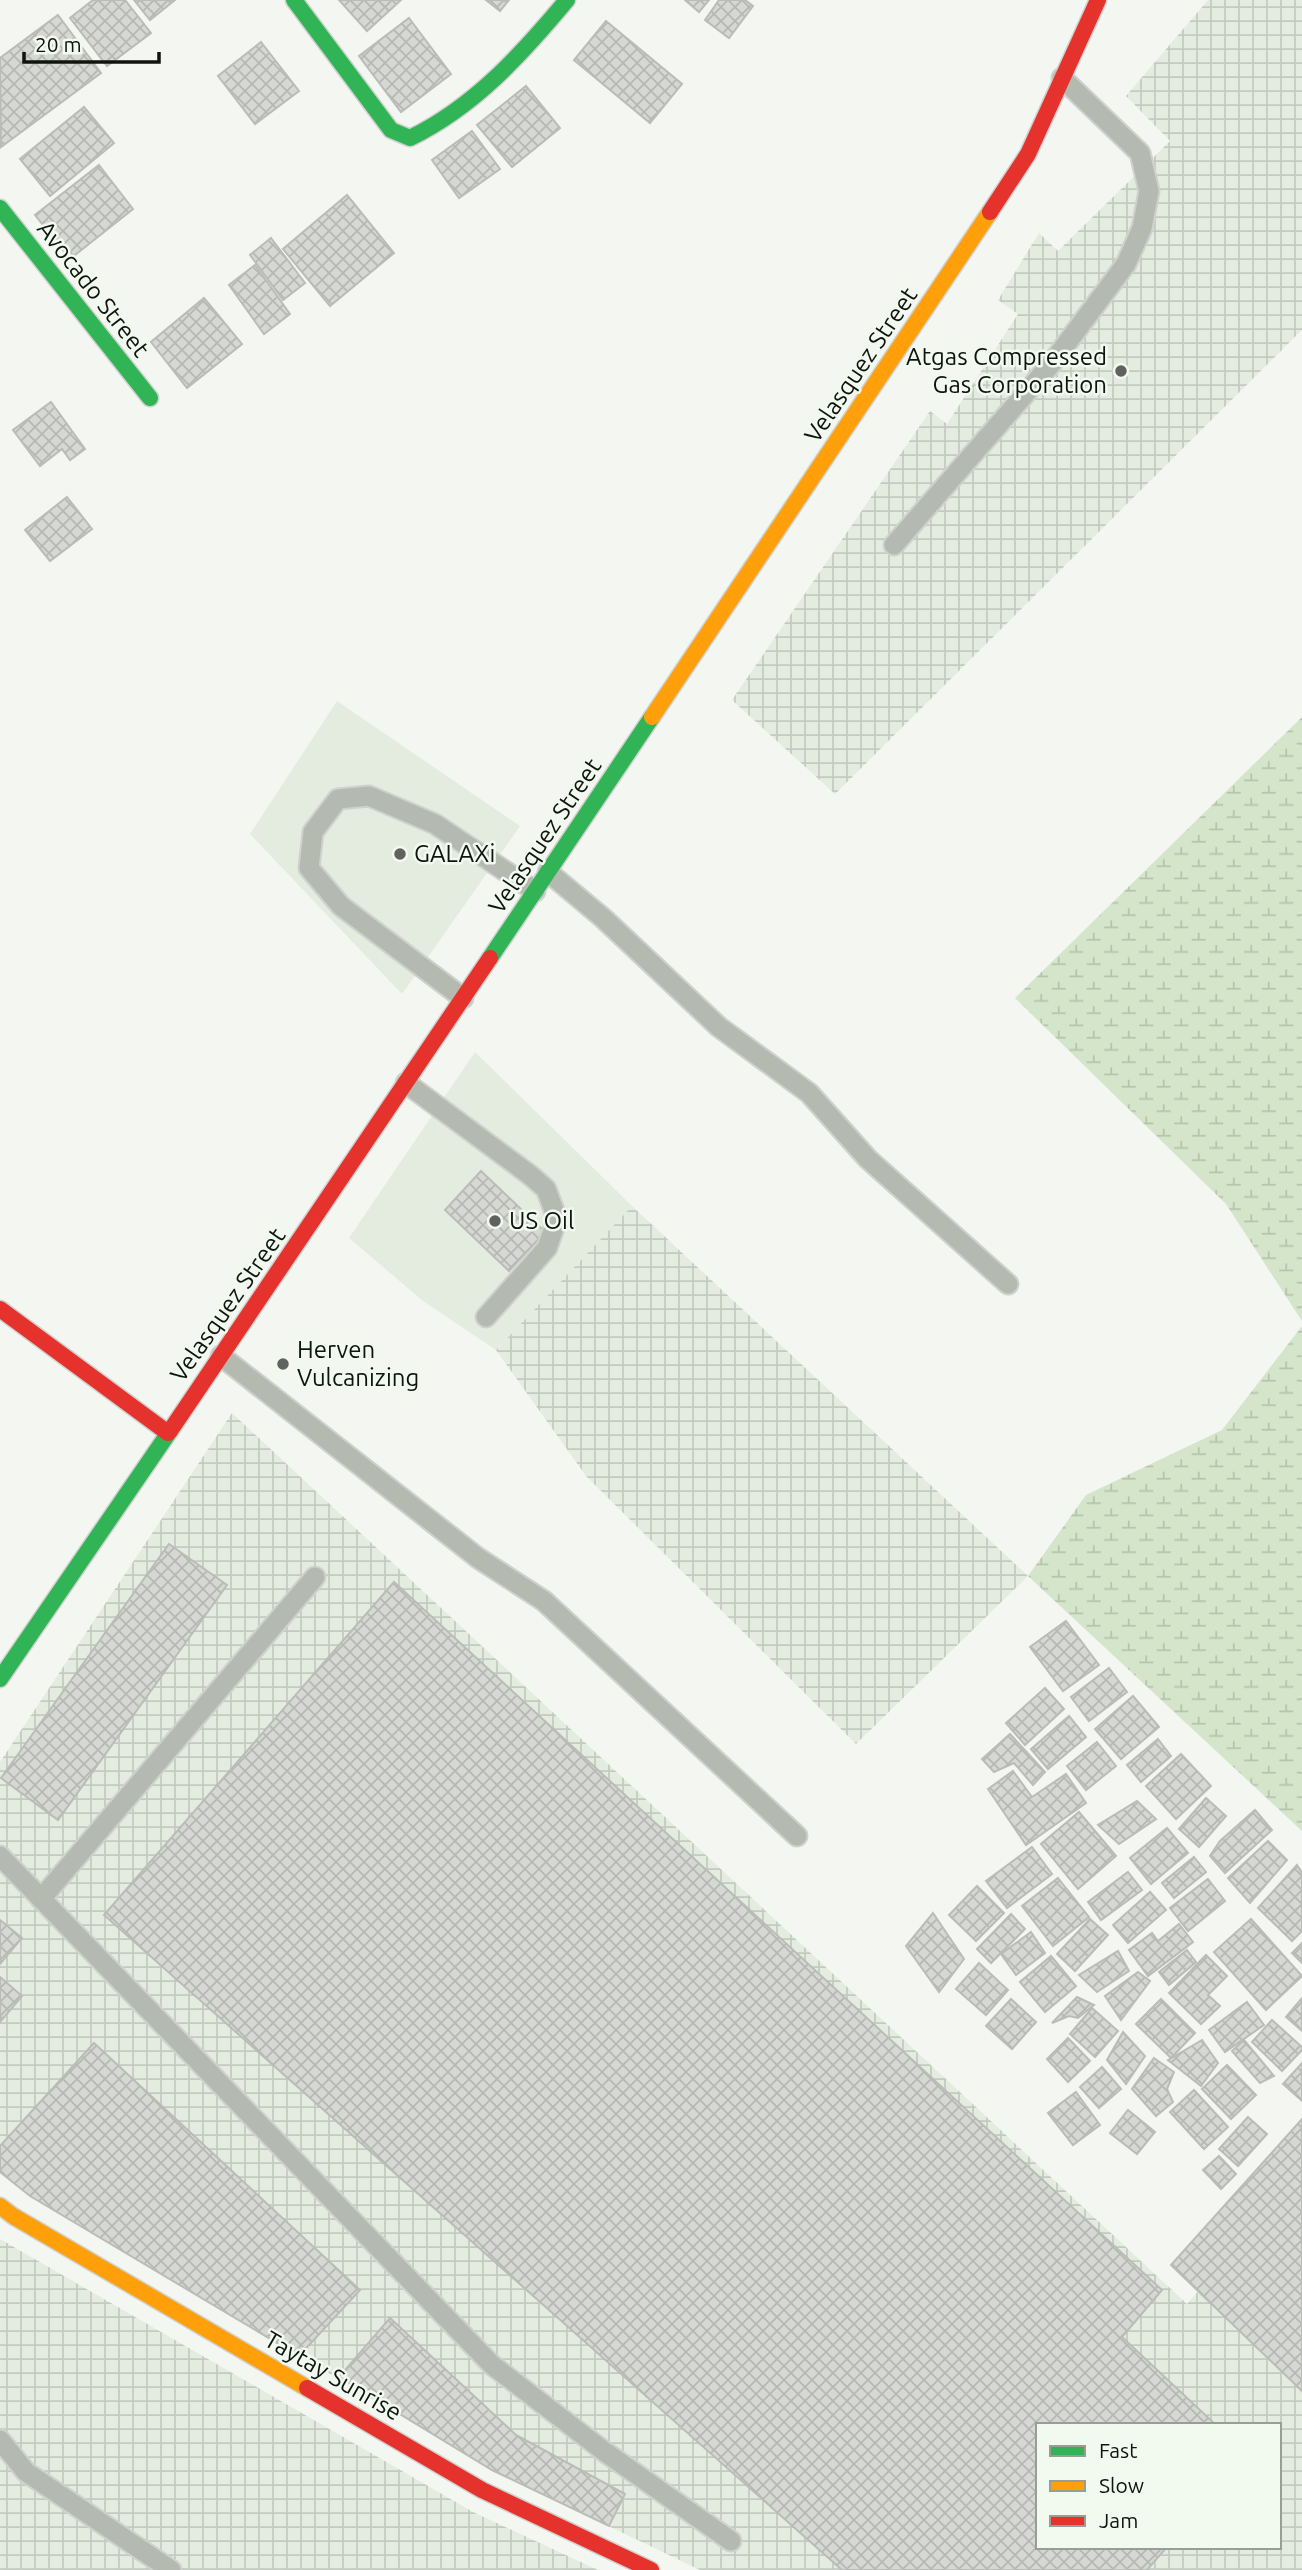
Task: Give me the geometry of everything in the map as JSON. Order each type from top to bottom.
[{"type":"main road","points":[[294,0],[391,130],[410,138],[429,131],[495,79],[567,0]]},
{"type":"main road","name":"Velasquez Street","points":[[3,1666],[168,1433],[406,1083],[1020,165],[1098,0]]},
{"type":"main road","name":"Avocado Street","points":[[0,208],[150,398]]},
{"type":"main road","points":[[0,1309],[168,1433]]},
{"type":"main road","name":"Taytay Sunrise","points":[[0,2206],[482,2490],[651,2570]]},
{"type":"lane","points":[[894,545],[1052,363],[1126,264],[1142,228],[1149,191],[1140,153],[1062,78]]},
{"type":"lane","points":[[463,998],[341,906],[309,868],[313,832],[338,799],[369,796],[435,824],[535,891]]},
{"type":"lane","points":[[548,872],[603,918],[719,1027],[809,1093],[868,1159],[1008,1284]]},
{"type":"lane","points":[[406,1083],[530,1175],[546,1189],[555,1213],[554,1228],[547,1248],[486,1317]]},
{"type":"lane","points":[[221,1356],[478,1558],[544,1601],[797,1836]]},
{"type":"lane","points":[[41,1899],[315,1577]]},
{"type":"lane","points":[[0,1856],[492,2365],[605,2452],[731,2541]]},
{"type":"lane","points":[[0,2440],[26,2472],[171,2570]]},
{"type":"shaded area","name":"Atgas Compressed Gas Corporation","points":[[1208,0],[1302,0],[1302,330],[835,794],[732,700],[930,411],[947,424],[1018,314],[998,300],[1039,233],[1058,251],[1170,141],[1126,96]]},
{"type":"shaded area","points":[[337,701],[520,826],[402,994],[250,834]]},
{"type":"shaded area","points":[[475,1052],[632,1206],[496,1350],[423,1301],[349,1238]]},
{"type":"shaded area","points":[[632,1206],[1028,1576],[856,1744],[586,1476],[496,1350]]},
{"type":"shaded area","points":[[232,1413],[1187,2304],[1302,2173],[1302,2570],[700,2570],[492,2470],[30,2196],[0,2172],[0,1762]]},
{"type":"shaded area","points":[[0,2239],[473,2512],[598,2570],[0,2570]]},
{"type":"green space","points":[[1302,717],[1302,1321],[1226,1204],[1015,998]]},
{"type":"green space","points":[[1302,1326],[1302,1831],[1028,1576],[1086,1495],[1222,1430]]},
{"type":"building","points":[[93,0],[125,0],[151,33],[107,66],[70,18]]},
{"type":"building","points":[[134,0],[175,0],[150,20]]},
{"type":"building","points":[[339,0],[401,0],[367,31]]},
{"type":"building","points":[[486,0],[509,0],[500,11]]},
{"type":"building","points":[[685,0],[709,0],[699,12]]},
{"type":"building","points":[[719,0],[745,0],[753,6],[729,38],[705,20]]},
{"type":"building","points":[[58,15],[101,73],[1,147],[0,58]]},
{"type":"building","points":[[409,18],[451,74],[401,112],[359,56]]},
{"type":"building","points":[[606,21],[682,84],[650,123],[574,60]]},
{"type":"building","points":[[261,42],[299,91],[255,124],[218,76]]},
{"type":"building","points":[[526,86],[560,128],[512,167],[477,125]]},
{"type":"building","points":[[84,107],[114,143],[50,196],[20,159]]},
{"type":"building","points":[[472,131],[500,169],[459,198],[432,160]]},
{"type":"building","points":[[99,165],[133,209],[70,259],[35,215]]},
{"type":"building","points":[[347,195],[394,253],[330,306],[283,249]]},
{"type":"building","points":[[271,238],[305,283],[283,300],[250,255]]},
{"type":"building","points":[[255,265],[290,314],[264,334],[229,285]]},
{"type":"building","points":[[204,298],[242,344],[187,388],[151,342]]},
{"type":"building","points":[[51,402],[85,449],[70,460],[62,449],[40,466],[13,430]]},
{"type":"building","points":[[67,497],[92,529],[50,561],[25,530]]},
{"type":"building","name":"US Oil","points":[[481,1171],[545,1232],[509,1271],[445,1210]]},
{"type":"building","points":[[169,1544],[227,1585],[58,1820],[1,1778]]},
{"type":"building","points":[[394,1582],[1162,2290],[1122,2337],[1214,2423],[1036,2423],[1036,2549],[1165,2549],[1147,2570],[842,2570],[104,1915]]},
{"type":"building","points":[[1066,1621],[1099,1665],[1063,1691],[1030,1647]]},
{"type":"building","points":[[1109,1668],[1127,1692],[1089,1721],[1071,1697]]},
{"type":"building","points":[[1045,1688],[1064,1709],[1025,1745],[1006,1723]]},
{"type":"building","points":[[1133,1696],[1159,1727],[1121,1759],[1095,1729]]},
{"type":"building","points":[[1069,1716],[1086,1737],[1048,1769],[1031,1749]]},
{"type":"building","points":[[1010,1734],[1045,1772],[1033,1785],[1014,1763],[994,1772],[982,1759]]},
{"type":"building","points":[[1158,1739],[1171,1756],[1141,1782],[1127,1765]]},
{"type":"building","points":[[1097,1742],[1116,1766],[1086,1790],[1067,1766]]},
{"type":"building","points":[[1181,1754],[1211,1786],[1176,1819],[1146,1786]]},
{"type":"building","points":[[1013,1771],[1032,1797],[1066,1774],[1086,1803],[1026,1845],[988,1789]]},
{"type":"building","points":[[1206,1798],[1226,1816],[1199,1847],[1179,1829]]},
{"type":"building","points":[[1137,1801],[1156,1819],[1119,1844],[1098,1825]]},
{"type":"building","points":[[1255,1810],[1272,1830],[1225,1873],[1210,1856],[1220,1841]]},
{"type":"building","points":[[1079,1812],[1116,1856],[1078,1889],[1041,1844]]},
{"type":"building","points":[[1167,1828],[1188,1853],[1151,1884],[1130,1858]]},
{"type":"building","points":[[1268,1841],[1287,1860],[1250,1903],[1228,1878]]},
{"type":"building","points":[[1032,1847],[1052,1874],[1007,1908],[986,1881]]},
{"type":"building","points":[[1194,1857],[1206,1872],[1174,1898],[1162,1883]]},
{"type":"building","points":[[1297,1865],[1302,1873],[1302,1931],[1292,1941],[1258,1908]]},
{"type":"building","points":[[1128,1872],[1142,1890],[1101,1920],[1088,1902]]},
{"type":"building","points":[[1058,1878],[1089,1917],[1053,1946],[1022,1906]]},
{"type":"building","points":[[1208,1879],[1225,1901],[1188,1931],[1170,1908]]},
{"type":"building","points":[[977,1886],[1004,1913],[976,1941],[949,1915]]},
{"type":"building","points":[[1150,1892],[1166,1910],[1128,1943],[1113,1925]]},
{"type":"building","points":[[933,1913],[964,1959],[939,1992],[906,1946]]},
{"type":"building","points":[[1011,1914],[1025,1929],[991,1963],[977,1949]]},
{"type":"building","points":[[1090,1919],[1108,1935],[1075,1971],[1057,1954]]},
{"type":"building","points":[[1251,1919],[1302,1976],[1266,2010],[1214,1952]]},
{"type":"building","points":[[0,1920],[22,1938],[0,1964]]},
{"type":"building","points":[[1179,1924],[1193,1942],[1148,1976],[1129,1950],[1152,1933],[1158,1941]]},
{"type":"building","points":[[1031,1932],[1045,1953],[1016,1975],[1001,1954]]},
{"type":"building","points":[[1302,1943],[1302,1963],[1292,1953]]},
{"type":"building","points":[[1187,1950],[1196,1962],[1169,1985],[1159,1972]]},
{"type":"building","points":[[1118,1951],[1129,1971],[1097,1992],[1079,1975]]},
{"type":"building","points":[[1206,1955],[1227,1976],[1208,1995],[1220,2006],[1201,2024],[1169,1993]]},
{"type":"building","points":[[1051,1956],[1076,1986],[1045,2012],[1020,1982]]},
{"type":"building","points":[[979,1963],[1008,1990],[986,2015],[956,1989]]},
{"type":"building","points":[[1138,1972],[1150,1981],[1121,2020],[1105,1996]]},
{"type":"building","points":[[0,1977],[22,1996],[0,2022]]},
{"type":"building","points":[[1077,1997],[1094,2005],[1078,2018],[1069,2016],[1052,2023]]},
{"type":"building","points":[[1302,1998],[1302,2031],[1286,2017]]},
{"type":"building","points":[[1011,1999],[1036,2022],[1012,2049],[986,2026]]},
{"type":"building","points":[[1161,1999],[1195,2033],[1171,2058],[1136,2024]]},
{"type":"building","points":[[1247,2002],[1264,2025],[1225,2052],[1209,2030]]},
{"type":"building","points":[[1092,2008],[1118,2031],[1095,2057],[1070,2034]]},
{"type":"building","points":[[1272,2020],[1302,2047],[1282,2071],[1252,2042]]},
{"type":"building","points":[[1123,2032],[1145,2056],[1126,2084],[1107,2060]]},
{"type":"building","points":[[1068,2038],[1090,2061],[1068,2082],[1047,2059]]},
{"type":"building","points":[[1202,2040],[1218,2063],[1201,2086],[1168,2060]]},
{"type":"building","points":[[1244,2040],[1274,2076],[1260,2083],[1232,2051]]},
{"type":"building","points":[[94,2043],[360,2290],[299,2356],[30,2196],[0,2172],[0,2146]]},
{"type":"building","points":[[1154,2058],[1174,2072],[1167,2089],[1173,2102],[1156,2116],[1132,2089]]},
{"type":"building","points":[[1302,2063],[1302,2101],[1283,2084]]},
{"type":"building","points":[[1227,2065],[1256,2095],[1231,2119],[1202,2089]]},
{"type":"building","points":[[1102,2067],[1121,2089],[1099,2108],[1080,2087]]},
{"type":"building","points":[[1194,2090],[1228,2127],[1204,2149],[1170,2112]]},
{"type":"building","points":[[1076,2092],[1100,2125],[1073,2145],[1048,2113]]},
{"type":"building","points":[[1128,2110],[1155,2132],[1137,2154],[1110,2133]]},
{"type":"building","points":[[1248,2117],[1267,2134],[1238,2166],[1219,2149]]},
{"type":"building","points":[[1302,2119],[1302,2391],[1171,2265]]},
{"type":"building","points":[[1219,2156],[1236,2174],[1221,2189],[1203,2170]]},
{"type":"building","points":[[390,2318],[516,2435],[625,2494],[609,2526],[492,2470],[339,2377]]},
{"type":"traffic: fast","points":[[294,0],[391,130],[410,138],[455,111],[496,78],[567,0]]},
{"type":"traffic: fast","points":[[0,208],[150,398]]},
{"type":"traffic: fast","points":[[490,958],[652,717]]},
{"type":"traffic: fast","points":[[0,1679],[170,1431]]},
{"type":"traffic: slow","points":[[652,717],[990,212]]},
{"type":"traffic: slow","points":[[0,2206],[307,2388]]},
{"type":"traffic: jam","points":[[990,212],[1028,154],[1098,0]]},
{"type":"traffic: jam","points":[[170,1431],[490,958]]},
{"type":"traffic: jam","points":[[0,1309],[168,1433]]},
{"type":"traffic: jam","points":[[307,2388],[482,2490],[651,2570]]},
{"type":"place","name":"Atgas Compressed Gas Corporation","points":[[1121,371]]},
{"type":"place","name":"GALAXi","points":[[400,854]]},
{"type":"place","name":"US Oil","points":[[495,1221]]},
{"type":"place","name":"Herven Vulcanizing","points":[[283,1364]]}]
